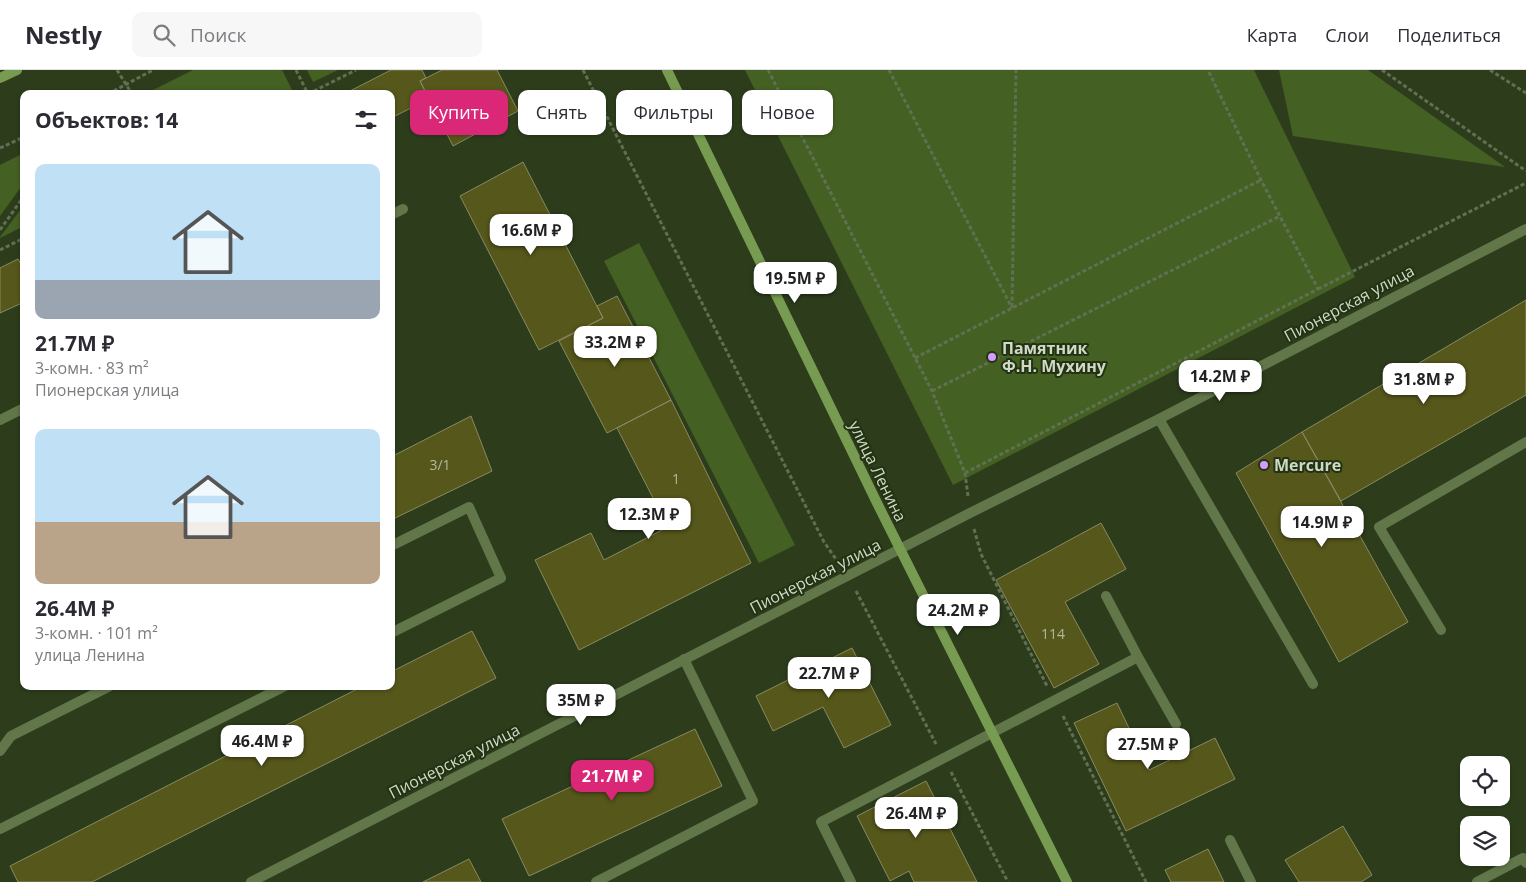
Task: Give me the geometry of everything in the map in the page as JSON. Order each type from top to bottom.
[{"type":"main road","points":[[0,78],[17,70]]},
{"type":"main road","name":"улица Ленина","points":[[667,70],[900,549],[1067,882]]},
{"type":"street","points":[[395,213],[402,209]]},
{"type":"street","name":"Пионерская улица","points":[[251,882],[970,513],[1159,420],[1526,229]]},
{"type":"street","points":[[0,420],[20,410]]},
{"type":"street","points":[[1159,420],[1313,684]]},
{"type":"street","points":[[1441,630],[1379,527],[1526,442]]},
{"type":"street","points":[[395,544],[469,507],[501,578],[395,631]]},
{"type":"street","points":[[1106,596],[1176,724]]},
{"type":"street","points":[[851,882],[821,822],[1138,657]]},
{"type":"street","points":[[596,882],[754,801],[684,659]]},
{"type":"street","points":[[0,751],[12,736],[102,690]]},
{"type":"street","points":[[0,828],[276,690]]},
{"type":"street","points":[[1230,840],[1251,882]]},
{"type":"street","points":[[1477,882],[1523,858],[1526,863]]},
{"type":"path","points":[[117,70],[130,90]]},
{"type":"path","points":[[115,90],[153,70]]},
{"type":"path","points":[[296,70],[306,90]]},
{"type":"path","points":[[316,90],[356,70]]},
{"type":"path","points":[[583,70],[824,542],[848,576],[1008,882]]},
{"type":"path","points":[[768,70],[932,391],[965,473],[970,513],[981,554],[1146,882]]},
{"type":"path","points":[[889,70],[1012,308]]},
{"type":"path","points":[[1012,308],[1016,70]]},
{"type":"path","points":[[1208,70],[1261,180],[1318,289]]},
{"type":"path","points":[[1382,70],[1526,171]]},
{"type":"path","points":[[1490,70],[1526,93]]},
{"type":"path","points":[[0,148],[20,139]]},
{"type":"path","points":[[915,358],[1261,180]]},
{"type":"path","points":[[965,473],[1526,183]]},
{"type":"path","points":[[0,230],[20,202]]},
{"type":"path","points":[[932,391],[1280,216]]},
{"type":"path","points":[[0,250],[20,240]]},
{"type":"green space","points":[[193,70],[282,70],[292,90],[153,90]]},
{"type":"green space","points":[[307,70],[338,70],[313,82]]},
{"type":"green space","points":[[745,70],[1254,70],[1355,277],[953,485],[778,135],[833,135],[833,90],[755,90]]},
{"type":"green space","points":[[1279,70],[1368,70],[1505,167],[1293,136]]},
{"type":"green space","points":[[20,155],[20,188],[0,216],[0,165]]},
{"type":"green space","points":[[20,210],[20,228],[0,237]]},
{"type":"green space","points":[[639,243],[795,545],[759,563],[604,261]]},
{"type":"building","points":[[391,70],[422,70],[426,78],[420,81],[424,90],[410,90],[410,108],[395,116],[395,90],[352,90]]},
{"type":"building","points":[[442,70],[497,70],[507,90],[425,90],[420,81]]},
{"type":"building","points":[[508,91],[518,111],[508,116]]},
{"type":"building","points":[[447,135],[473,135],[453,146]]},
{"type":"building","points":[[523,162],[603,318],[539,350],[460,196]]},
{"type":"building","points":[[18,259],[20,263],[20,304],[0,313],[0,268]]},
{"type":"building","points":[[617,296],[671,400],[607,433],[559,341],[603,318],[597,306]]},
{"type":"building","points":[[1526,300],[1526,395],[1341,501],[1302,432]]},
{"type":"building","points":[[671,400],[751,563],[579,650],[535,560],[591,533],[604,560],[668,527],[617,428]]},
{"type":"building","points":[[471,416],[492,471],[395,518],[395,455]]},
{"type":"building","points":[[1302,432],[1408,622],[1339,662],[1236,473]]},
{"type":"building","points":[[1101,523],[1126,569],[1065,602],[1099,664],[1054,688],[996,580]]},
{"type":"building","points":[[472,631],[496,678],[92,882],[18,882],[10,866],[355,690],[395,690],[395,670]]},
{"type":"building","points":[[852,648],[891,725],[844,748],[823,707],[773,731],[756,696]]},
{"type":"building","points":[[1117,703],[1149,770],[1215,738],[1235,779],[1126,831],[1074,723]]},
{"type":"building","points":[[695,729],[722,786],[529,876],[502,819]]},
{"type":"building","points":[[926,781],[977,882],[914,882],[909,871],[890,881],[857,816]]},
{"type":"building","points":[[1343,826],[1372,875],[1361,882],[1299,882],[1285,860]]},
{"type":"building","points":[[1208,849],[1224,882],[1171,882],[1165,870]]},
{"type":"building","points":[[469,859],[481,882],[423,882]]},
{"type":"place","name":"Памятник Ф.Н. Мухину","points":[[992,357]]},
{"type":"place","name":"Mercure","points":[[1264,465]]}]
